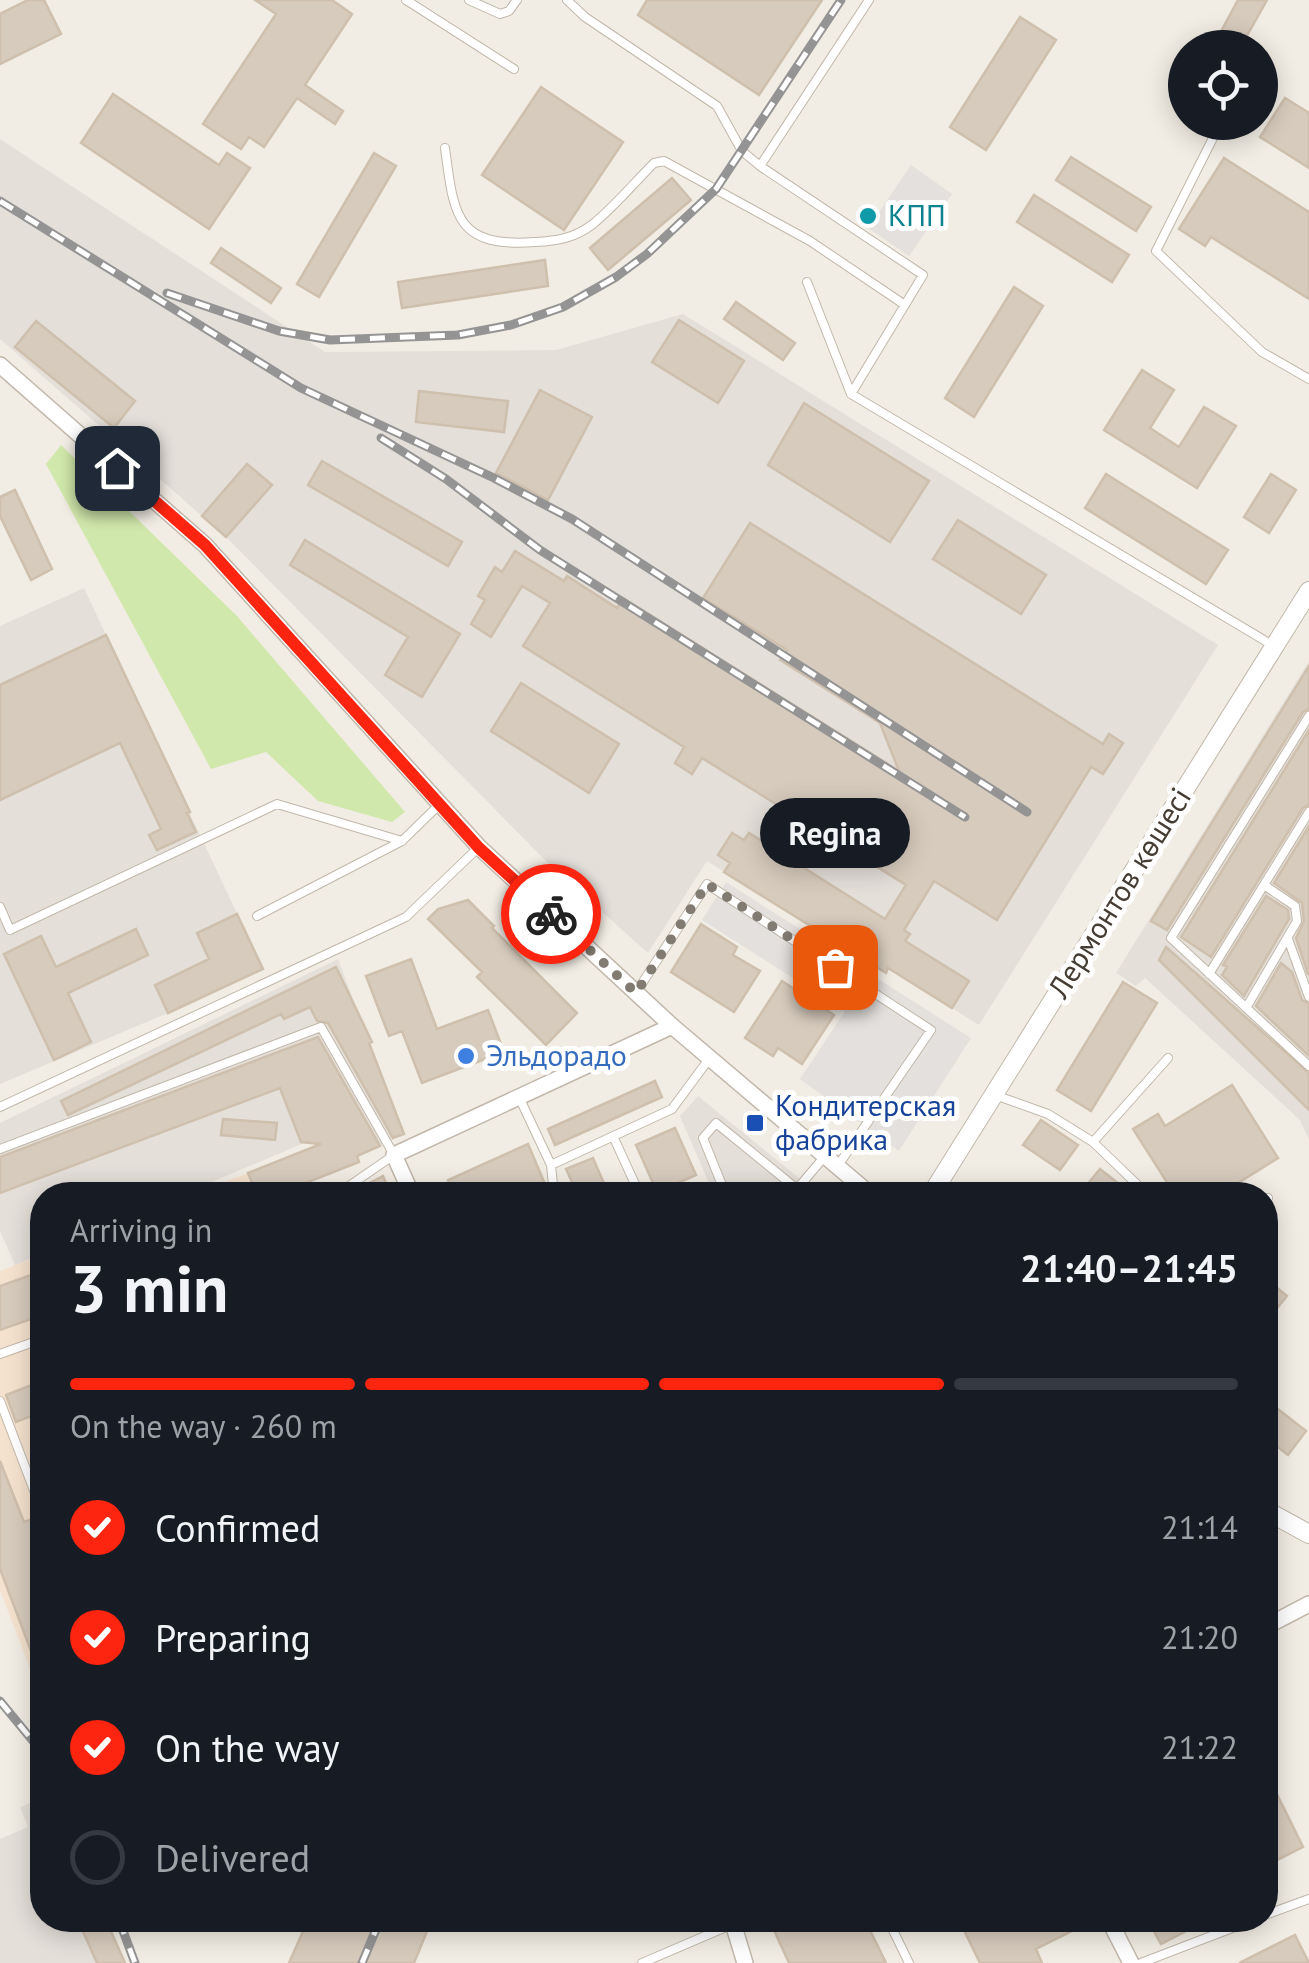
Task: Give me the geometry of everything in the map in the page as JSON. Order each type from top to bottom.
[{"type":"street","points":[[0,365],[205,545],[479,848],[709,1059],[855,1182]]},
{"type":"street","name":"Лермонтов көшесі","points":[[939,1182],[1309,591]]},
{"type":"street","points":[[406,1182],[394,1155],[672,1026]]},
{"type":"street","points":[[1278,1517],[1309,1534]]},
{"type":"street","points":[[1278,1620],[1309,1604]]},
{"type":"street","points":[[735,1932],[745,1963]]},
{"type":"street","points":[[1115,1932],[1131,1963]]},
{"type":"lane","points":[[406,0],[514,69]]},
{"type":"lane","points":[[469,0],[500,14],[508,12],[517,0]]},
{"type":"lane","points":[[567,0],[585,17],[716,106],[742,150],[760,166],[923,275],[851,394]]},
{"type":"lane","points":[[760,166],[869,0]]},
{"type":"lane","points":[[1214,140],[1156,251],[1262,352],[1309,379]]},
{"type":"lane","points":[[444,148],[452,200],[460,219],[472,233],[490,242],[564,240],[592,225],[654,162],[664,161],[810,241],[905,305]]},
{"type":"lane","points":[[807,282],[851,394],[1274,646]]},
{"type":"lane","points":[[1309,716],[1171,938],[1309,1066]]},
{"type":"lane","points":[[0,908],[10,930],[278,804],[402,841]]},
{"type":"lane","points":[[256,916],[402,841],[440,804]]},
{"type":"lane","points":[[1209,974],[1309,812]]},
{"type":"lane","points":[[0,1107],[406,917],[479,848]]},
{"type":"lane","points":[[636,993],[707,884],[930,1030],[831,1162],[807,1182]]},
{"type":"lane","points":[[1246,1008],[1298,921],[1295,906],[1264,885]]},
{"type":"lane","points":[[1288,939],[1309,997]]},
{"type":"lane","points":[[0,1149],[321,1027],[394,1155],[355,1182]]},
{"type":"lane","points":[[1093,1142],[1168,1058]]},
{"type":"lane","points":[[551,1165],[672,1109],[709,1059]]},
{"type":"lane","points":[[994,1095],[1048,1114],[1093,1142],[1135,1182]]},
{"type":"lane","points":[[518,1098],[551,1165],[553,1182]]},
{"type":"lane","points":[[721,1182],[704,1138],[716,1123],[784,1182]]},
{"type":"lane","points":[[613,1136],[634,1182]]},
{"type":"lane","points":[[0,1354],[30,1343]]},
{"type":"lane","points":[[0,1402],[30,1482]]},
{"type":"lane","points":[[1278,1911],[1309,1898]]},
{"type":"lane","points":[[642,1963],[710,1932]]},
{"type":"lane","points":[[894,1932],[909,1963]]},
{"type":"lane","points":[[1141,1963],[1222,1932]]},
{"type":"shaded area","name":"Кондитерская фабрика","points":[[0,139],[325,352],[556,350],[683,314],[1218,645],[979,1025],[889,969],[885,973],[707,861],[648,953],[550,865],[226,537],[0,339]]},
{"type":"shaded area","points":[[911,165],[952,194],[909,256],[868,228]]},
{"type":"shaded area","points":[[84,588],[263,969],[0,1084],[0,626]]},
{"type":"shaded area","points":[[1309,661],[1309,1140],[1300,1120],[1145,978],[1136,986],[1116,973]]},
{"type":"shaded area","points":[[726,882],[971,1038],[899,1151],[800,1079],[845,1011],[702,920]]},
{"type":"shaded area","points":[[338,959],[404,1134],[367,1152],[354,1122],[212,1182],[30,1182],[30,1259],[15,1265],[0,1231],[0,1123]]},
{"type":"shaded area","points":[[698,1096],[804,1182],[708,1182],[680,1116]]},
{"type":"shaded area","points":[[278,1161],[290,1182],[225,1182]]},
{"type":"shaded area","points":[[30,1260],[30,1669],[0,1590],[0,1271]]},
{"type":"shaded area","points":[[30,1803],[30,1932],[111,1932],[125,1963],[0,1963],[0,1839],[28,1827],[20,1807]]},
{"type":"green space","points":[[61,445],[236,615],[405,812],[392,822],[318,801],[266,752],[211,769],[46,464]]},
{"type":"building","points":[[28,0],[44,0],[61,34],[0,64],[0,14]]},
{"type":"building","points":[[255,0],[332,0],[352,14],[305,85],[343,111],[335,124],[297,98],[264,147],[249,137],[241,149],[203,124],[276,14]]},
{"type":"building","points":[[647,0],[822,0],[759,95],[638,15]]},
{"type":"building","points":[[1238,0],[1267,0],[1250,30],[1222,30]]},
{"type":"building","points":[[1020,17],[1056,40],[986,150],[950,127]]},
{"type":"building","points":[[541,87],[623,142],[564,230],[482,175]]},
{"type":"building","points":[[113,94],[219,165],[227,153],[250,168],[209,229],[81,143]]},
{"type":"building","points":[[1285,98],[1309,113],[1309,168],[1265,140],[1278,140],[1278,109]]},
{"type":"building","points":[[374,153],[396,166],[319,297],[297,284]]},
{"type":"building","points":[[1071,157],[1151,207],[1136,231],[1056,180]]},
{"type":"building","points":[[1224,158],[1309,212],[1309,299],[1211,237],[1205,246],[1179,229]]},
{"type":"building","points":[[672,178],[691,200],[608,270],[590,248]]},
{"type":"building","points":[[1034,195],[1129,255],[1112,282],[1017,222]]},
{"type":"building","points":[[221,248],[281,288],[271,303],[211,263]]},
{"type":"building","points":[[545,260],[548,286],[402,308],[398,282]]},
{"type":"building","points":[[1014,287],[1043,306],[974,417],[945,398]]},
{"type":"building","points":[[736,302],[795,343],[783,360],[724,319]]},
{"type":"building","points":[[679,320],[744,361],[718,403],[652,362]]},
{"type":"building","points":[[36,321],[135,401],[114,428],[15,347]]},
{"type":"building","points":[[1142,370],[1174,390],[1150,428],[1179,447],[1204,407],[1236,426],[1197,488],[1104,430]]},
{"type":"building","points":[[540,390],[592,417],[548,500],[496,473]]},
{"type":"building","points":[[419,391],[508,401],[504,432],[416,422]]},
{"type":"building","points":[[804,403],[929,481],[890,542],[768,465]]},
{"type":"building","points":[[322,461],[462,542],[448,566],[308,485]]},
{"type":"building","points":[[247,464],[272,485],[226,537],[202,516]]},
{"type":"building","points":[[1106,474],[1228,550],[1206,584],[1085,508]]},
{"type":"building","points":[[1271,474],[1296,490],[1269,533],[1244,517]]},
{"type":"building","points":[[15,490],[52,569],[31,580],[0,516],[0,497]]},
{"type":"building","points":[[958,520],[1046,575],[1021,614],[933,559]]},
{"type":"building","points":[[750,523],[1103,744],[1109,734],[1123,743],[1103,774],[1091,767],[997,920],[934,881],[904,930],[910,934],[905,941],[969,981],[952,1008],[888,968],[886,973],[724,872],[730,863],[718,855],[732,833],[744,840],[749,833],[885,919],[906,885],[702,758],[692,774],[675,763],[684,747],[523,646],[550,603],[522,586],[491,637],[471,624],[485,600],[478,596],[495,567],[502,572],[515,551],[564,581],[567,576],[617,608],[623,598],[899,771],[880,723],[780,660],[787,650],[703,598]]},
{"type":"building","points":[[305,540],[460,634],[422,697],[385,675],[408,637],[290,565]]},
{"type":"building","points":[[106,635],[196,832],[157,850],[149,835],[161,829],[120,743],[0,800],[0,685]]},
{"type":"building","points":[[1309,666],[1309,709],[1303,712],[1167,930],[1151,921]]},
{"type":"building","points":[[521,683],[619,744],[589,793],[491,731]]},
{"type":"building","points":[[1309,730],[1309,805],[1303,808],[1211,957],[1181,937]]},
{"type":"building","points":[[1309,826],[1308,974],[1296,938],[1304,921],[1302,903],[1274,883]]},
{"type":"building","points":[[1266,896],[1288,910],[1289,919],[1244,996],[1222,975],[1227,967],[1223,965]]},
{"type":"building","points":[[468,900],[577,1013],[546,1045],[477,977],[482,972],[428,919],[438,909]]},
{"type":"building","points":[[237,914],[263,969],[168,1013],[155,985],[209,959],[197,933]]},
{"type":"building","points":[[701,924],[737,947],[733,955],[760,971],[734,1012],[671,972]]},
{"type":"building","points":[[136,929],[148,955],[68,993],[91,1042],[54,1060],[4,954],[41,936],[56,967]]},
{"type":"building","points":[[1166,947],[1309,1073],[1309,1110],[1159,960]]},
{"type":"building","points":[[411,959],[437,1029],[488,1010],[504,1052],[422,1083],[402,1031],[389,1036],[366,976]]},
{"type":"building","points":[[1281,963],[1292,972],[1302,1000],[1309,1004],[1309,1056],[1256,1006]]},
{"type":"building","points":[[336,967],[372,1042],[369,1043],[404,1134],[393,1138],[328,1023],[317,1021],[310,1007],[284,1019],[281,1014],[68,1115],[61,1101]]},
{"type":"building","points":[[782,981],[834,1015],[802,1064],[778,1048],[773,1056],[745,1038]]},
{"type":"building","points":[[1123,982],[1157,1003],[1091,1111],[1057,1090]]},
{"type":"building","points":[[318,1037],[380,1146],[357,1156],[359,1162],[308,1182],[252,1182],[248,1173],[321,1144],[301,1142],[280,1088],[0,1193],[0,1157]]},
{"type":"building","points":[[655,1081],[662,1097],[555,1145],[548,1129]]},
{"type":"building","points":[[1232,1085],[1278,1158],[1240,1182],[1167,1182],[1133,1129],[1158,1114],[1165,1126]]},
{"type":"building","points":[[223,1119],[277,1123],[275,1140],[221,1135]]},
{"type":"building","points":[[1041,1120],[1078,1145],[1060,1170],[1023,1145]]},
{"type":"building","points":[[675,1128],[696,1175],[680,1182],[653,1182],[636,1145]]},
{"type":"building","points":[[528,1144],[544,1182],[449,1182]]},
{"type":"building","points":[[593,1158],[603,1182],[572,1182],[566,1169]]},
{"type":"building","points":[[1100,1169],[1116,1182],[1089,1182]]},
{"type":"building","points":[[30,1275],[30,1319],[0,1330],[0,1286]]},
{"type":"building","points":[[1278,1289],[1287,1296],[1278,1307]]},
{"type":"building","points":[[30,1386],[30,1417],[16,1422],[6,1395]]},
{"type":"building","points":[[1278,1409],[1306,1431],[1288,1455],[1278,1447]]},
{"type":"building","points":[[0,1461],[24,1522],[30,1520],[30,1648],[0,1569]]},
{"type":"building","points":[[1278,1796],[1303,1847],[1278,1860]]},
{"type":"building","points":[[83,1932],[111,1932],[125,1963],[97,1963]]},
{"type":"building","points":[[303,1932],[427,1932],[414,1963],[289,1963]]},
{"type":"building","points":[[775,1932],[871,1932],[886,1963],[789,1963]]},
{"type":"building","points":[[965,1932],[1070,1932],[1036,1949],[1042,1963],[980,1963]]},
{"type":"building","points":[[1154,1932],[1184,1932],[1161,1944]]},
{"type":"building","points":[[1295,1935],[1309,1963],[1239,1963]]},
{"type":"railway","points":[[167,293],[279,331],[330,340],[458,335],[511,325],[563,307],[647,254],[716,189],[841,0]]},
{"type":"railway","points":[[0,201],[301,388],[572,519],[1027,812]]},
{"type":"railway","points":[[381,438],[446,479],[540,550],[965,817]]},
{"type":"railway","points":[[0,1701],[30,1737]]},
{"type":"railway","points":[[123,1932],[135,1963]]},
{"type":"railway","points":[[362,1963],[375,1932]]},
{"type":"way so far","points":[[551,914],[636,993],[707,884],[835,967]]},
{"type":"place","name":"КПП","points":[[868,216]]},
{"type":"place","name":"Regina","points":[[835,967]]},
{"type":"place","name":"Эльдорадо","points":[[466,1056]]},
{"type":"place","name":"Кондитерская фабрика","points":[[755,1123]]},
{"type":"route","points":[[117,468],[205,545],[479,848],[551,914]]}]
